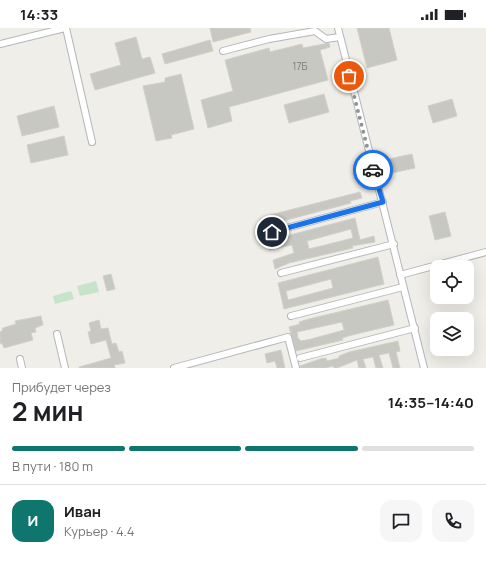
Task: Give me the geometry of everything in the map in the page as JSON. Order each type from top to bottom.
[{"type":"street","points":[[0,44],[66,28],[92,142]]},
{"type":"street","points":[[338,28],[362,128],[394,244],[400,276],[415,328],[424,368]]},
{"type":"street","points":[[223,51],[269,39],[315,31],[326,39],[340,37]]},
{"type":"street","points":[[272,232],[383,202]]},
{"type":"street","points":[[281,273],[394,244]]},
{"type":"street","points":[[400,276],[486,252]]},
{"type":"street","points":[[291,316],[403,286]]},
{"type":"street","points":[[300,358],[415,328]]},
{"type":"street","points":[[57,334],[65,368]]},
{"type":"street","points":[[174,368],[288,338],[296,368]]},
{"type":"street","points":[[20,359],[22,368]]},
{"type":"green space","points":[[96,281],[99,292],[80,296],[77,286]]},
{"type":"green space","points":[[71,291],[74,299],[55,304],[53,296]]},
{"type":"building","points":[[210,28],[250,28],[251,32],[213,42]]},
{"type":"building","points":[[357,28],[389,28],[397,60],[367,68]]},
{"type":"building","points":[[136,37],[142,59],[150,57],[155,73],[95,90],[90,74],[121,65],[115,43]]},
{"type":"building","points":[[210,40],[213,51],[165,64],[162,54]]},
{"type":"building","points":[[329,43],[330,47],[320,50],[328,80],[229,107],[232,121],[208,128],[201,100],[233,91],[225,60],[269,48],[270,52],[302,44],[303,48]]},
{"type":"building","points":[[181,74],[194,129],[171,135],[172,138],[156,141],[143,86],[165,82],[165,78]]},
{"type":"building","points":[[324,94],[329,112],[289,123],[284,105]]},
{"type":"building","points":[[452,99],[457,116],[433,123],[428,106]]},
{"type":"building","points":[[54,106],[59,127],[22,136],[17,116]]},
{"type":"building","points":[[64,136],[68,155],[31,163],[27,145]]},
{"type":"building","points":[[412,154],[415,168],[392,173],[389,159]]},
{"type":"building","points":[[360,192],[362,198],[350,201],[351,203],[262,228],[260,219],[270,215]]},
{"type":"building","points":[[445,212],[451,236],[435,240],[429,216]]},
{"type":"building","points":[[355,218],[360,240],[374,236],[375,242],[352,246],[353,248],[289,263],[275,269],[273,260],[294,253],[292,245],[269,250],[267,241]],"holes":[[[351,229],[353,238],[309,249],[307,241]]]},
{"type":"building","points":[[378,257],[384,284],[284,309],[278,283]],"holes":[[[331,279],[333,288],[288,300],[286,291]]]},
{"type":"building","points":[[111,274],[115,289],[107,291],[103,276]]},
{"type":"building","points":[[388,300],[394,325],[352,335],[342,338],[343,340],[296,351],[289,327],[300,324],[299,322]],"holes":[[[342,322],[344,330],[301,341],[298,338],[297,332]]]},
{"type":"building","points":[[41,316],[43,325],[35,328],[36,332],[31,333],[33,340],[4,348],[2,343],[0,344],[0,332],[3,328],[16,324],[15,321]]},
{"type":"building","points":[[99,320],[101,329],[108,328],[112,344],[116,343],[119,352],[122,351],[125,363],[114,365],[115,368],[79,368],[111,358],[106,340],[91,344],[88,332],[91,331],[89,323]]},
{"type":"building","points":[[398,341],[400,351],[396,352],[400,368],[393,368],[389,353],[379,355],[383,368],[376,368],[373,357],[363,359],[366,368],[359,368],[357,360],[337,368],[334,368],[333,366],[325,368],[300,368],[300,366],[320,359],[326,358],[327,361],[339,358],[339,356],[349,352]]},
{"type":"building","points":[[281,350],[285,368],[277,368],[275,361],[267,363],[265,354]]},
{"type":"way so far","points":[[349,76],[373,170]]},
{"type":"route","points":[[272,232],[383,202],[373,170]]}]
